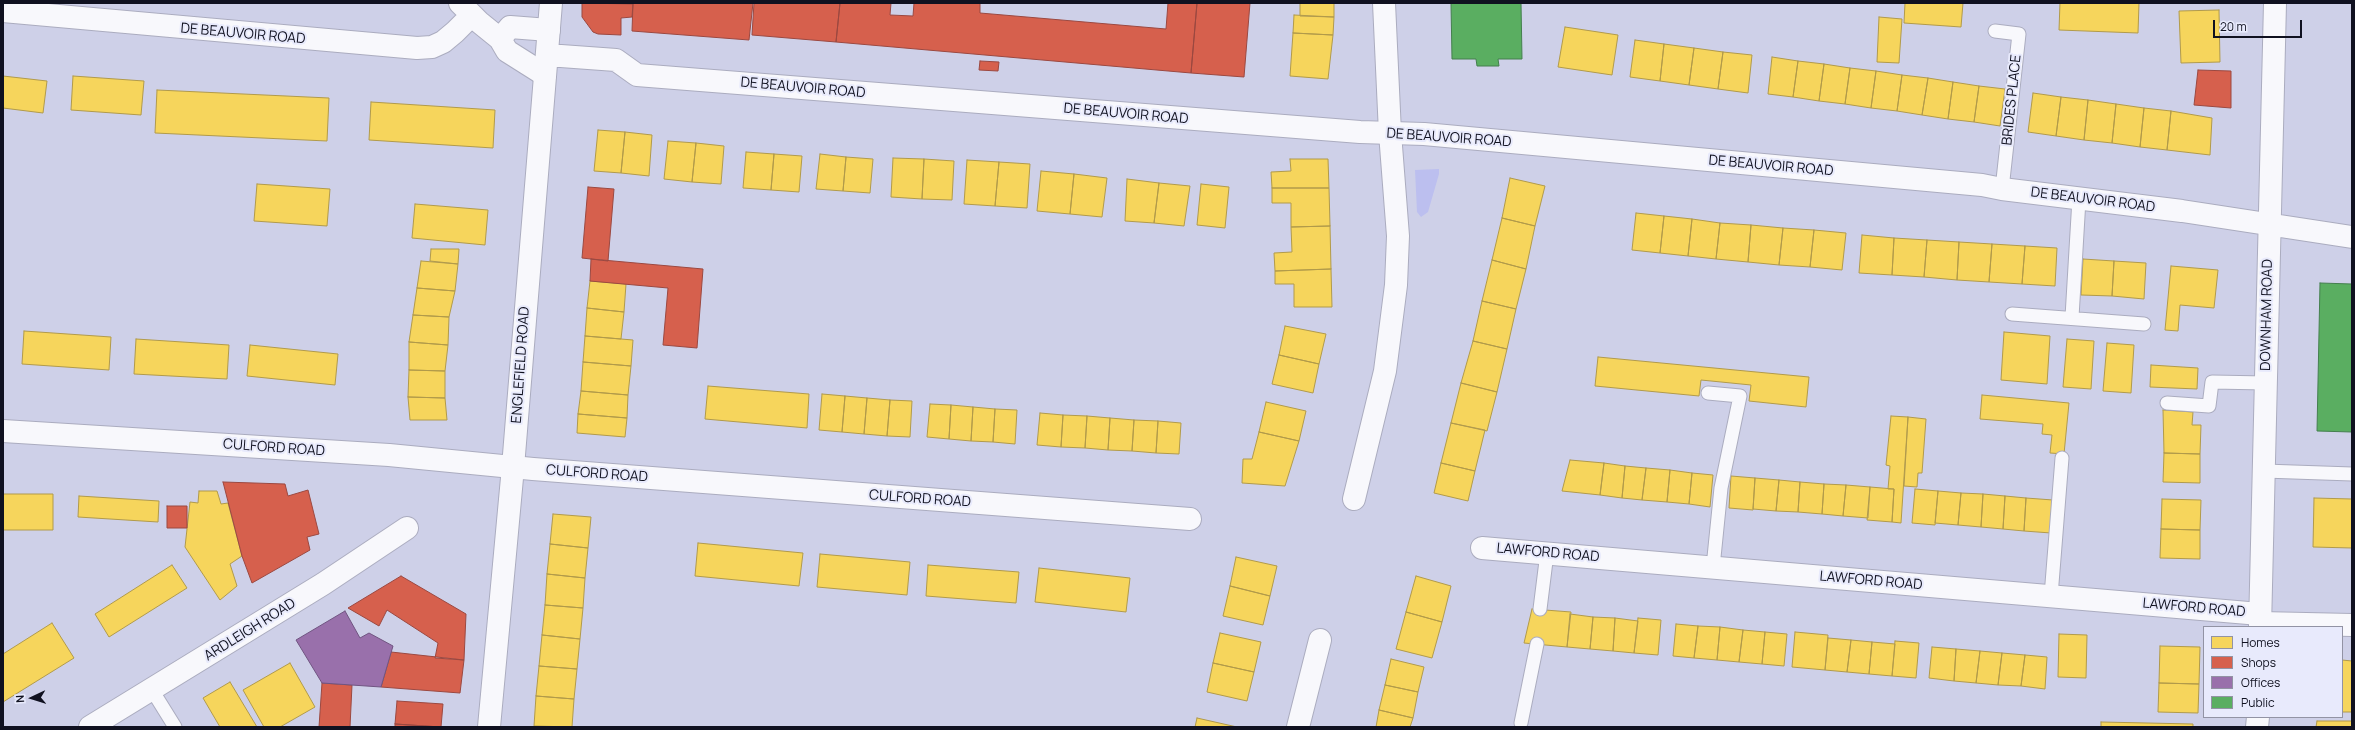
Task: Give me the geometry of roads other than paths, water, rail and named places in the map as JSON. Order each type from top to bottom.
[{"type":"street","name":"ENGLEFIELD ROAD","points":[[489,727],[514,467],[551,3]]},
{"type":"street","points":[[1354,499],[1385,370],[1396,285],[1398,236],[1390,133],[1384,3]]},
{"type":"street","name":"DOWNHAM ROAD","points":[[2260,621],[2275,3]]},
{"type":"street","points":[[466,9],[500,38],[507,51],[546,65]]},
{"type":"street","name":"DE BEAUVOIR ROAD","points":[[3,12],[417,48],[432,47],[443,42],[466,9]]},
{"type":"street","points":[[500,38],[510,27],[549,30]]},
{"type":"street","name":"DE BEAUVOIR ROAD","points":[[546,65],[616,60],[637,75],[1390,133],[1424,134],[1982,185],[2002,189],[2182,211],[2352,237]]},
{"type":"street","name":"CULFORD ROAD","points":[[3,431],[389,455],[514,467],[1190,519]]},
{"type":"street","name":"ARDLEIGH ROAD","points":[[90,727],[323,584],[407,528]]},
{"type":"street","name":"LAWFORD ROAD","points":[[1482,548],[2051,596],[2260,621],[2352,625]]},
{"type":"street","points":[[1298,727],[1320,640]]},
{"type":"lane","name":"BRIDES PLACE","points":[[1995,31],[2019,34],[2002,189]]},
{"type":"lane","points":[[2072,318],[2079,199]]},
{"type":"lane","points":[[2012,314],[2144,324]]},
{"type":"lane","points":[[2167,403],[2209,406],[2212,382],[2266,383]]},
{"type":"lane","points":[[1708,393],[1740,396],[1721,488],[1713,567]]},
{"type":"lane","points":[[2051,596],[2062,458]]},
{"type":"lane","points":[[2264,471],[2352,474]]},
{"type":"lane","points":[[1540,609],[1547,553]]},
{"type":"lane","points":[[1521,723],[1537,644]]},
{"type":"lane","points":[[152,690],[175,727]]}]
